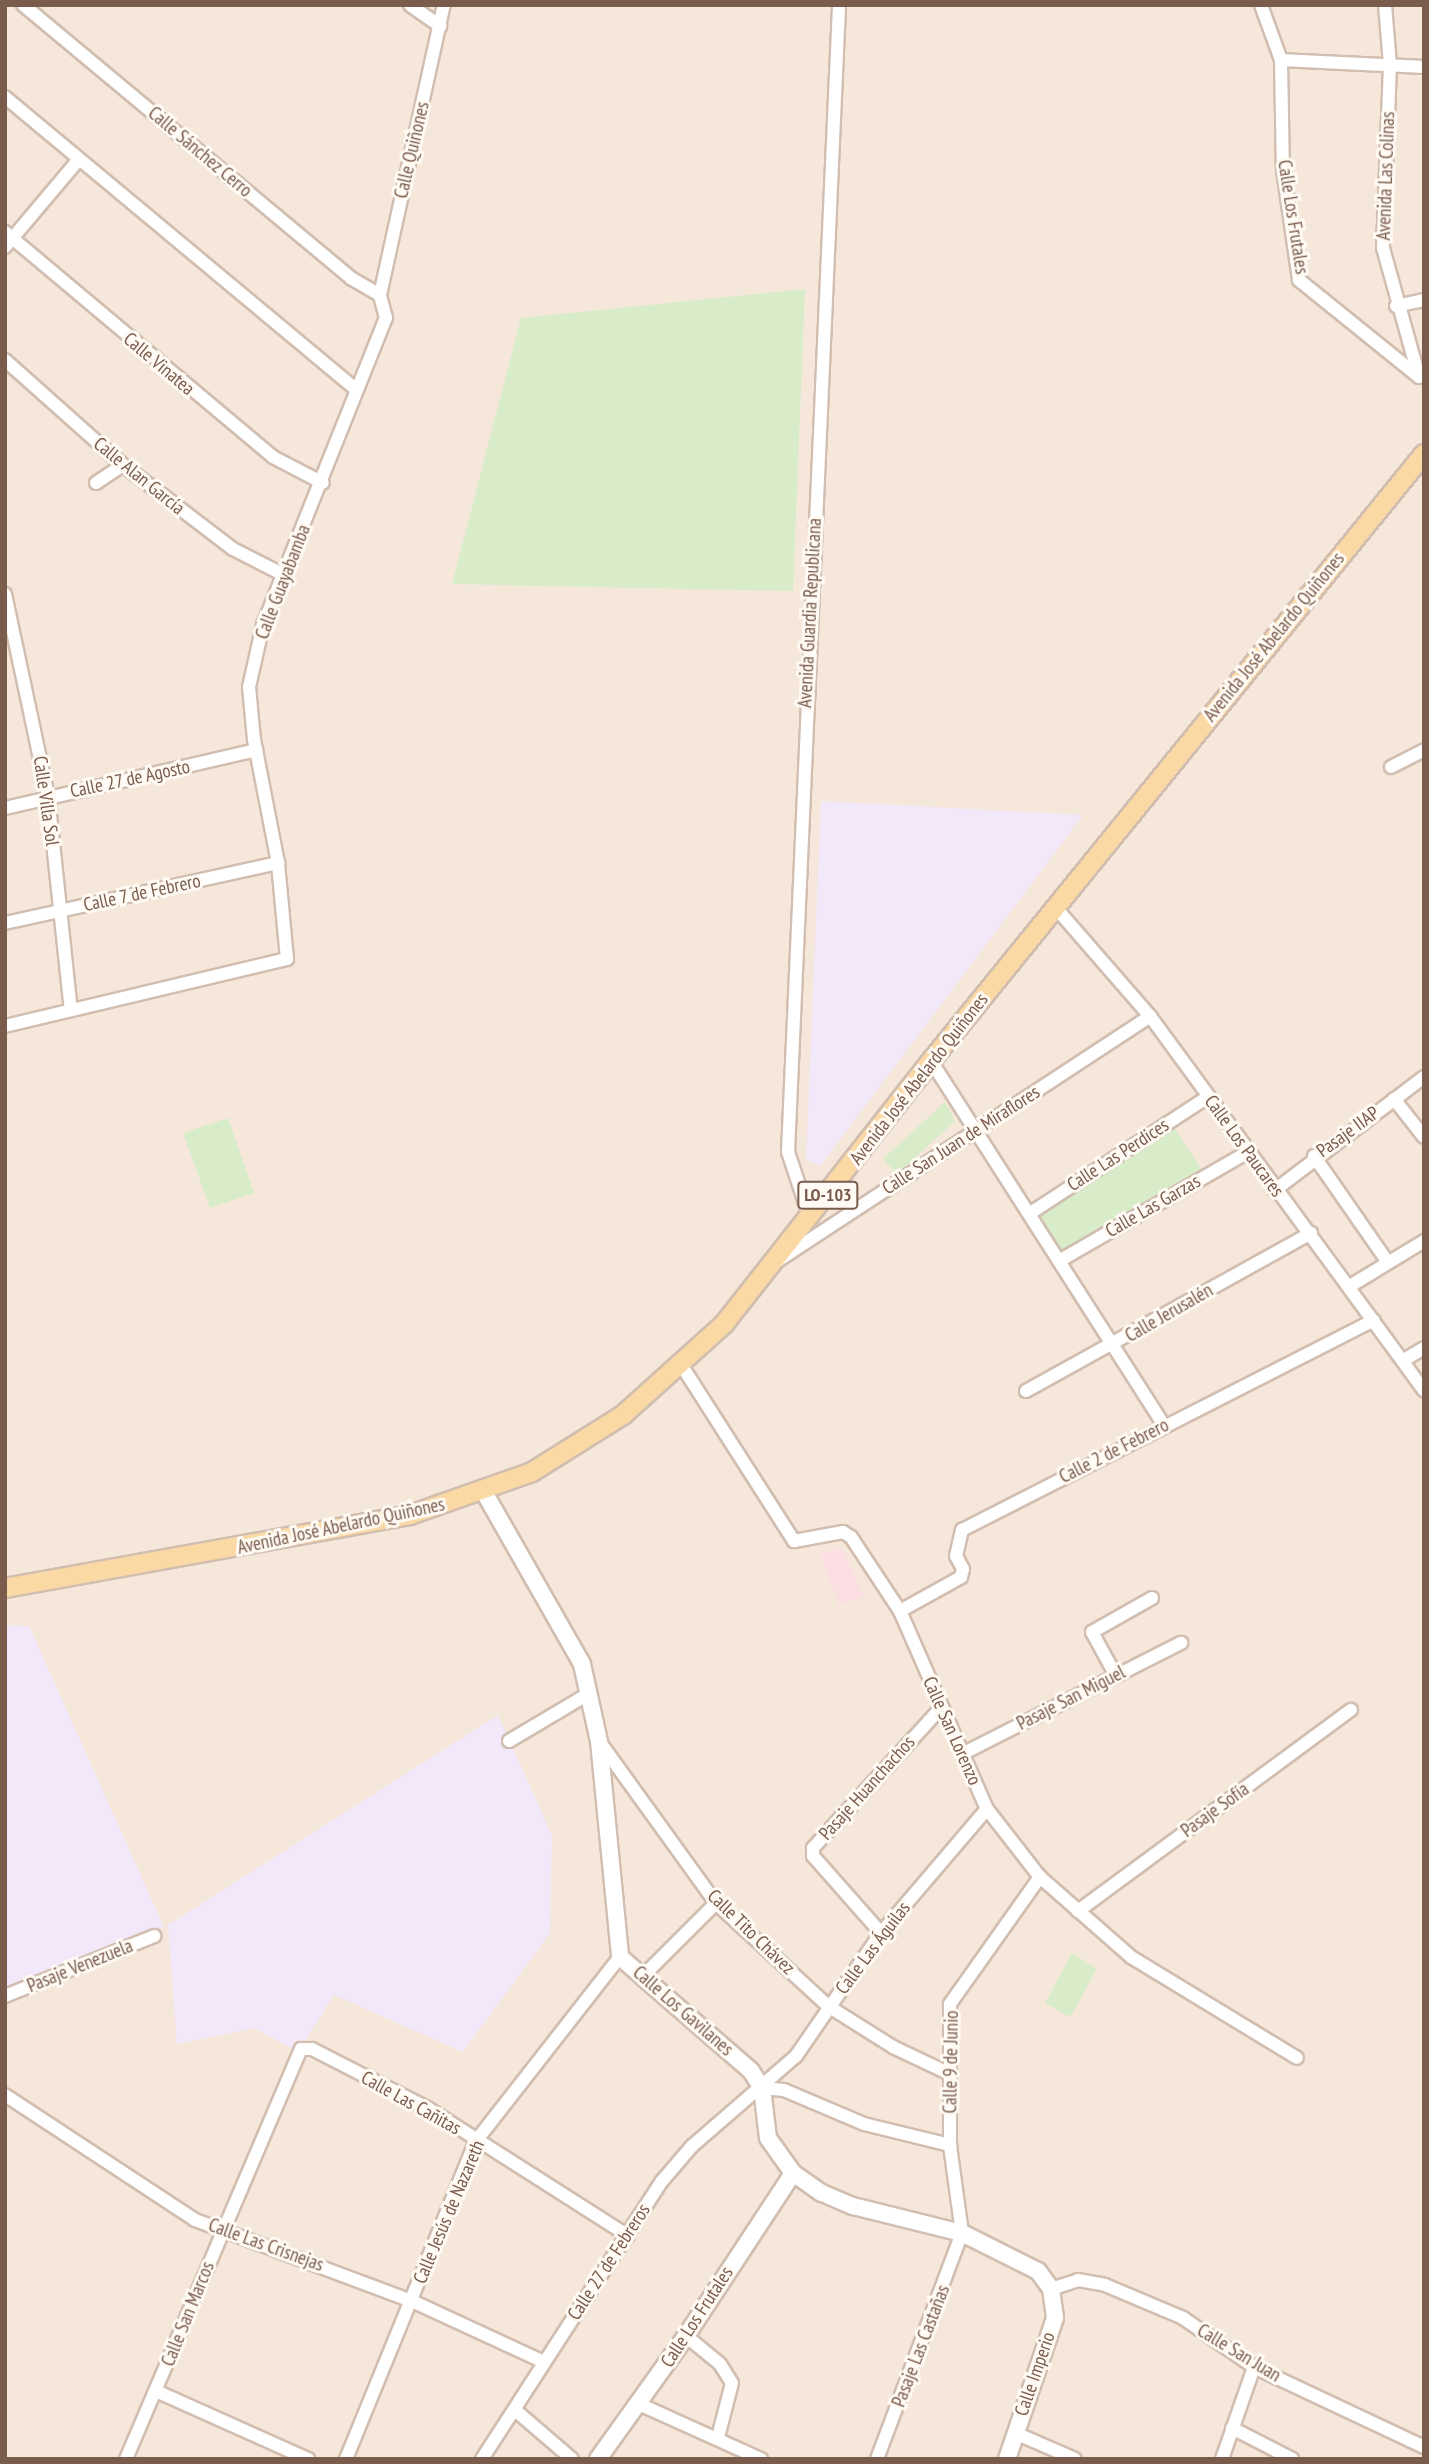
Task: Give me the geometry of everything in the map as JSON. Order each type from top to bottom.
[{"type":"main road","name":"Avenida José Abelardo Quiñones","points":[[5,1588],[410,1515],[484,1492],[575,1449],[682,1366],[724,1324],[931,1061],[1424,454]]},
{"type":"street","points":[[410,5],[440,26]]},
{"type":"street","name":"Calle Quiñones","points":[[380,295],[444,5]]},
{"type":"street","name":"Avenida Guardia Republicana","points":[[810,1218],[788,1152],[839,5]]},
{"type":"street","name":"Calle Los Frutales","points":[[1261,5],[1281,60],[1283,170],[1299,280],[1421,380]]},
{"type":"street","name":"Avenida Las Colinas","points":[[1385,5],[1390,65],[1383,248],[1396,306],[1421,380]]},
{"type":"street","name":"Calle Sánchez Cerro","points":[[31,8],[351,278],[380,295]]},
{"type":"street","points":[[1281,60],[1424,68]]},
{"type":"street","points":[[5,97],[355,389]]},
{"type":"street","points":[[8,240],[79,159]]},
{"type":"street","name":"Calle Vinatea","points":[[8,240],[273,457],[323,483]]},
{"type":"street","name":"Calle Guayabamba","points":[[71,1010],[282,963],[289,954],[278,863],[256,750],[249,687],[263,625],[323,483],[355,389],[386,318],[380,295]]},
{"type":"street","points":[[1396,306],[1424,300]]},
{"type":"street","name":"Calle Alan García","points":[[5,360],[122,465],[233,549],[284,575]]},
{"type":"street","points":[[96,483],[122,465]]},
{"type":"street","name":"Calle Villa Sol","points":[[5,594],[48,796],[58,911],[71,1010]]},
{"type":"street","name":"Calle 27 de Agosto","points":[[5,808],[256,750]]},
{"type":"street","points":[[1391,767],[1424,750]]},
{"type":"street","name":"Calle 7 de Febrero","points":[[5,923],[278,863]]},
{"type":"street","name":"Calle Los Paucares","points":[[1056,908],[1150,1016],[1424,1390]]},
{"type":"street","points":[[5,1026],[71,1010]]},
{"type":"street","name":"Calle San Juan de Miraflores","points":[[772,1265],[1150,1016]]},
{"type":"street","points":[[931,1061],[1164,1425]]},
{"type":"street","name":"Pasaje IIAP","points":[[1275,1190],[1314,1156],[1424,1077]]},
{"type":"street","name":"Calle Las Perdices","points":[[1029,1214],[1208,1097]]},
{"type":"street","points":[[1395,1098],[1424,1137]]},
{"type":"street","name":"Calle Las Garzas","points":[[1059,1261],[1248,1152]]},
{"type":"street","points":[[1314,1156],[1387,1261]]},
{"type":"street","name":"Calle Jerusalén","points":[[1026,1391],[1311,1233]]},
{"type":"street","points":[[1350,1286],[1387,1261],[1424,1241]]},
{"type":"street","name":"Calle 2 de Febrero","points":[[900,1611],[961,1577],[963,1569],[956,1556],[962,1530],[1374,1320]]},
{"type":"street","points":[[1404,1360],[1424,1348]]},
{"type":"street","name":"Calle San Lorenzo","points":[[682,1366],[794,1541],[849,1533],[900,1611],[940,1709],[987,1809],[1040,1877],[1131,1957],[1297,2058]]},
{"type":"street","name":"Calle Los Gavilanes","points":[[484,1492],[582,1664],[599,1741],[620,1956],[751,2071],[762,2088]]},
{"type":"street","points":[[1116,1676],[1092,1632],[1152,1598]]},
{"type":"street","name":"Pasaje San Miguel","points":[[962,1754],[1181,1643]]},
{"type":"street","points":[[509,1741],[590,1693]]},
{"type":"street","name":"Pasaje Huanchachos","points":[[881,1933],[813,1857],[813,1848],[940,1709]]},
{"type":"street","name":"Pasaje Sofía","points":[[1078,1910],[1351,1710]]},
{"type":"street","name":"Calle Tito Chávez","points":[[599,1741],[716,1902],[828,2006],[892,2047],[948,2073]]},
{"type":"street","name":"Calle Las Águilas","points":[[762,2088],[796,2056],[828,2006],[881,1933],[987,1809]]},
{"type":"street","name":"Calle 9 de Junio","points":[[962,2233],[950,2145],[950,2004],[1040,1877]]},
{"type":"street","points":[[643,1976],[716,1902]]},
{"type":"street","name":"Pasaje Venezuela","points":[[5,1996],[154,1936]]},
{"type":"street","name":"Calle Jesús de Nazareth","points":[[346,2459],[476,2141],[620,1956]]},
{"type":"street","name":"Calle Las Cañitas","points":[[298,2052],[305,2047],[429,2109],[628,2236]]},
{"type":"street","name":"Calle San Marcos","points":[[126,2459],[298,2052]]},
{"type":"street","points":[[950,2145],[863,2124],[784,2090],[762,2088],[768,2138],[793,2173],[822,2193],[853,2206],[962,2233],[1038,2272],[1051,2289]]},
{"type":"street","name":"Calle 27 de Febreros","points":[[482,2459],[662,2181],[692,2146],[762,2088]]},
{"type":"street","name":"Calle Las Crisnejas","points":[[5,2095],[195,2220],[412,2301],[544,2362]]},
{"type":"street","name":"Calle Los Frutales","points":[[598,2459],[687,2336],[793,2173]]},
{"type":"street","name":"Pasaje Las Castañas","points":[[877,2459],[962,2233]]},
{"type":"street","name":"Calle San Juan","points":[[1051,2289],[1078,2280],[1105,2285],[1182,2318],[1254,2367],[1424,2447]]},
{"type":"street","name":"Calle Imperio","points":[[1007,2459],[1055,2318],[1051,2289]]},
{"type":"street","points":[[687,2336],[720,2364],[732,2383],[718,2437]]},
{"type":"street","points":[[1222,2459],[1254,2367]]},
{"type":"street","points":[[156,2391],[308,2459]]},
{"type":"street","points":[[639,2404],[718,2437],[761,2459]]},
{"type":"street","points":[[515,2410],[572,2459]]},
{"type":"street","points":[[1233,2428],[1292,2459]]},
{"type":"street","points":[[1015,2433],[1075,2459]]},
{"type":"shaded area","points":[[5,5],[1424,5],[1424,2459],[5,2459]]},
{"type":"shaded area","points":[[821,801],[1083,815],[820,1166],[806,1159]]},
{"type":"shaded area","points":[[843,1548],[864,1596],[839,1606],[820,1554]]},
{"type":"shaded area","points":[[5,1625],[29,1626],[164,1927],[5,1992]]},
{"type":"shaded area","points":[[498,1715],[552,1835],[550,1933],[463,2052],[334,1995],[298,2052],[255,2028],[177,2044],[168,1925]]},
{"type":"green space","points":[[805,289],[793,591],[452,584],[521,318]]},
{"type":"green space","points":[[945,1102],[955,1121],[897,1174],[883,1159]]},
{"type":"green space","points":[[228,1118],[254,1193],[210,1208],[183,1133]]},
{"type":"green space","points":[[1173,1126],[1204,1173],[1061,1256],[1034,1213]]},
{"type":"green space","points":[[1072,1953],[1097,1969],[1070,2017],[1045,2003]]}]
